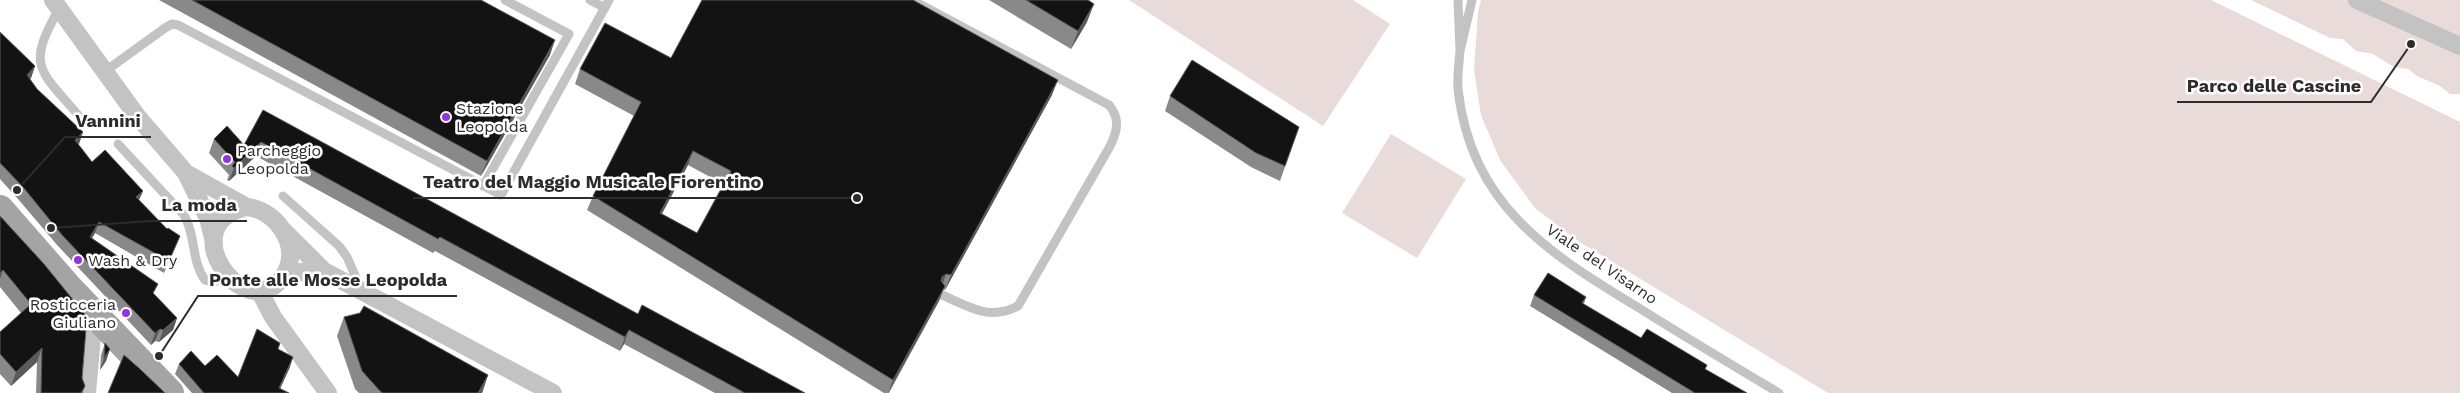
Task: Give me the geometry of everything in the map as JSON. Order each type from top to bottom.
[{"type":"main road","points":[[0,209],[94,314],[170,393]]},
{"type":"street","points":[[2357,0],[2460,46]]},
{"type":"street","points":[[56,4],[137,116],[186,173],[208,218],[218,261],[227,276],[241,287],[259,290],[271,286],[293,273],[324,271]]},
{"type":"street","points":[[186,173],[247,207],[266,213],[324,271],[553,393]]},
{"type":"street","points":[[214,242],[218,226],[225,216],[247,207]]},
{"type":"street","points":[[282,279],[288,267],[290,252],[288,239],[283,230]]},
{"type":"street","points":[[259,290],[282,330],[328,393]]},
{"type":"street","points":[[87,393],[94,314]]},
{"type":"lane","points":[[484,186],[569,34],[505,0]]},
{"type":"lane","points":[[104,72],[165,28],[172,24],[178,25],[501,195],[607,4],[590,0]]},
{"type":"lane","points":[[912,0],[1109,105],[1117,119],[1117,129],[1112,143],[1018,306],[995,314],[980,312],[942,295]]},
{"type":"lane","name":"Viale del Visarno","points":[[1458,0],[1460,52],[1458,88],[1466,128],[1473,153],[1504,206],[1539,241],[1599,284],[1778,393]]},
{"type":"lane","name":"Viale del Visarno","points":[[1460,52],[1472,0]]},
{"type":"lane","points":[[56,4],[43,37],[39,58],[46,78],[79,116]]},
{"type":"lane","points":[[118,144],[184,215],[190,227],[198,267],[205,280],[214,282],[227,276]]},
{"type":"lane","points":[[283,196],[339,246],[347,257],[362,290]]},
{"type":"shaded area","points":[[1129,0],[1353,0],[1390,24],[1323,126]]},
{"type":"shaded area","points":[[1481,0],[2211,0],[2460,122],[2460,393],[1828,393],[1578,241],[1535,208],[1500,160],[1481,115],[1474,70],[1478,12]]},
{"type":"shaded area","points":[[2251,0],[2460,0],[2460,94],[2450,94],[2440,86],[2417,76],[2408,69],[2394,67],[2373,54],[2356,51],[2343,39],[2330,38]]},
{"type":"shaded area","points":[[1391,134],[1466,179],[1417,258],[1342,213]]},
{"type":"building","name":"Stazione Leopolda","points":[[192,0],[481,0],[555,40],[487,161]]},
{"type":"building","points":[[702,0],[913,0],[1058,80],[951,275],[946,274],[942,277],[941,281],[945,286],[893,380],[593,196],[641,102],[580,69],[605,23],[671,58]],"holes":[[[693,151],[731,171],[697,233],[660,213]]]},
{"type":"building","points":[[1026,0],[1088,0],[1094,4],[1078,31]]},
{"type":"building","points":[[0,32],[35,66],[27,75],[37,89],[83,132],[75,140],[92,162],[105,150],[143,191],[136,197],[167,229],[180,236],[169,261],[99,222],[90,237],[158,284],[153,293],[177,318],[163,330],[160,329],[155,333],[62,235],[23,187],[0,163]]},
{"type":"building","points":[[1192,60],[1299,127],[1285,166],[1256,153],[1170,96]]},
{"type":"building","points":[[263,110],[638,314],[642,305],[805,393],[745,393],[629,330],[625,337],[440,237],[438,239],[261,142],[234,168],[232,166],[235,162],[214,139],[227,126],[244,145]]},
{"type":"building","points":[[0,216],[44,264],[87,317],[82,378],[85,386],[81,393],[41,393],[42,348],[16,372],[0,354],[0,332],[31,304],[3,270],[0,273]]},
{"type":"building","points":[[1548,273],[1586,297],[1582,303],[1641,338],[1647,329],[1707,365],[1705,369],[1747,393],[1695,393],[1534,295]]},
{"type":"building","points":[[364,306],[488,375],[478,393],[383,393],[380,391],[362,371],[344,317],[360,313]]},
{"type":"building","points":[[257,329],[280,343],[278,349],[293,357],[279,388],[289,393],[204,393],[179,364],[191,351],[205,366],[217,355],[238,377]]},
{"type":"building","points":[[105,343],[110,349],[104,358]]},
{"type":"building","points":[[124,355],[140,369],[165,393],[108,393]]},
{"type":"place","name":"Parco delle Cascine","points":[[2411,44]]},
{"type":"place","name":"Stazione Leopolda","points":[[446,117]]},
{"type":"place","name":"Parcheggio Leopolda","points":[[227,159]]},
{"type":"place","name":"Vannini","points":[[17,190]]},
{"type":"place","name":"Teatro del Maggio Musicale Fiorentino","points":[[857,198]]},
{"type":"place","name":"La moda","points":[[51,228]]},
{"type":"place","name":"Wash & Dry","points":[[78,260]]},
{"type":"place","name":"Rosticceria Giuliano","points":[[126,313]]},
{"type":"place","name":"Ponte alle Mosse Leopolda","points":[[159,356]]}]
